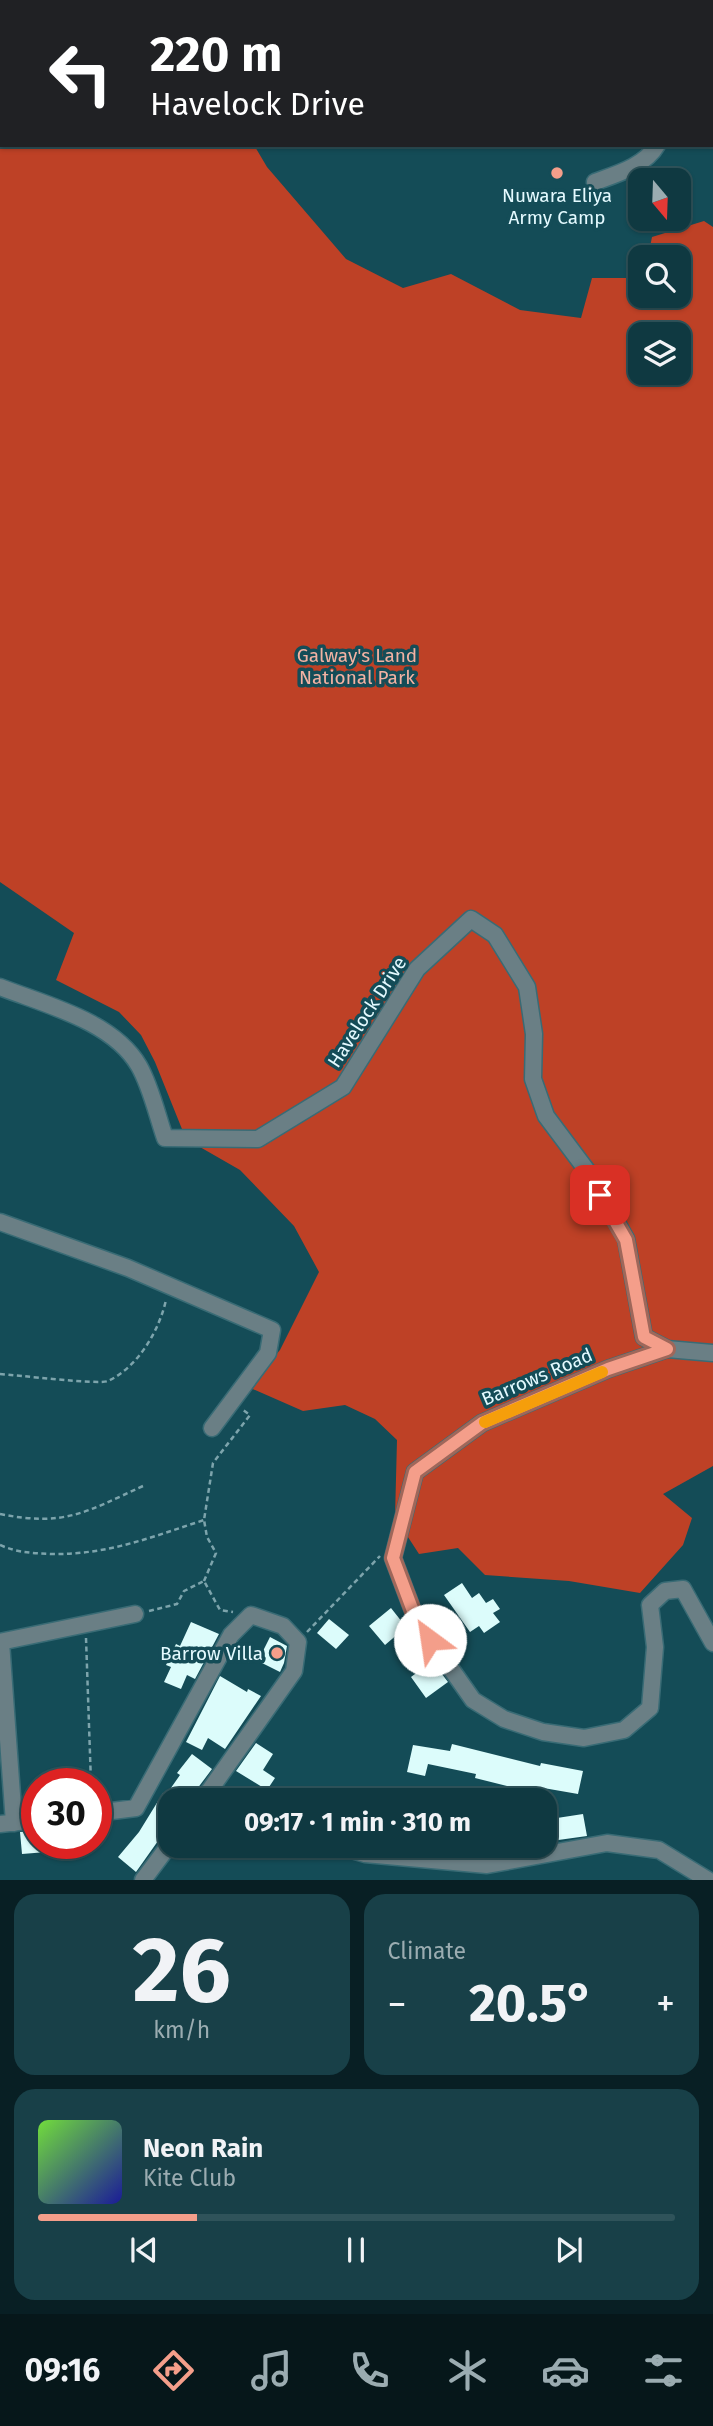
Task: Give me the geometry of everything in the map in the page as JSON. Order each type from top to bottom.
[{"type":"street","points":[[595,182],[625,171],[652,154],[656,147]]},
{"type":"street","name":"Havelock Drive","points":[[0,987],[99,1027],[129,1050],[141,1069],[165,1138],[258,1139],[343,1087],[417,969],[471,919],[495,935],[527,987],[534,1034],[533,1079],[546,1116],[588,1172],[626,1240],[644,1337],[667,1349]]},
{"type":"street","points":[[0,1222],[128,1268],[272,1330],[268,1353],[212,1428]]},
{"type":"street","points":[[667,1349],[713,1353]]},
{"type":"street","name":"Barrows Road","points":[[667,1349],[608,1369],[482,1423],[415,1472],[393,1558],[416,1619],[473,1700],[504,1719],[543,1732],[584,1738],[624,1730],[650,1708],[655,1647],[650,1605],[665,1591],[682,1589],[713,1643]]},
{"type":"street","points":[[7,1824],[1,1642],[135,1614]]},
{"type":"street","points":[[112,1811],[136,1808],[231,1635],[251,1615],[283,1626],[298,1642],[294,1671],[216,1788]]},
{"type":"street","points":[[557,1852],[607,1843],[659,1850],[708,1880]]},
{"type":"street","points":[[143,1880],[159,1858]]},
{"type":"street","points":[[409,1858],[487,1865],[525,1858]]},
{"type":"path","points":[[0,1374],[106,1382],[134,1362],[161,1320],[169,1286]]},
{"type":"path","points":[[135,1614],[177,1604],[184,1591],[204,1581],[216,1553],[207,1537],[204,1520],[213,1463],[250,1415],[232,1400]]},
{"type":"path","points":[[0,1514],[24,1519],[58,1520],[80,1515],[143,1486]]},
{"type":"path","points":[[0,1545],[17,1553],[82,1554],[126,1546],[204,1520]]},
{"type":"path","points":[[298,1642],[382,1553]]},
{"type":"path","points":[[204,1581],[220,1610],[251,1615]]},
{"type":"path","points":[[85,1625],[91,1768]]},
{"type":"green space","name":"Galway's Land National Park","points":[[0,147],[255,147],[267,167],[346,259],[403,288],[451,274],[520,310],[581,318],[592,278],[628,278],[628,308],[691,308],[691,245],[650,245],[652,237],[672,231],[691,231],[691,225],[704,221],[713,227],[713,1466],[663,1494],[692,1518],[683,1545],[640,1593],[569,1581],[485,1575],[458,1548],[419,1554],[395,1517],[397,1440],[375,1419],[345,1405],[303,1411],[248,1387],[280,1350],[319,1272],[294,1226],[240,1170],[186,1139],[155,1062],[141,1035],[119,1012],[56,980],[74,933],[0,882]]},
{"type":"building","points":[[462,1583],[472,1598],[479,1593],[486,1603],[493,1599],[500,1609],[493,1613],[500,1622],[484,1633],[479,1626],[470,1632],[444,1595]]},
{"type":"building","points":[[391,1608],[406,1627],[385,1645],[369,1626]]},
{"type":"building","points":[[329,1619],[349,1635],[336,1649],[317,1633]]},
{"type":"building","points":[[191,1622],[219,1634],[195,1679],[187,1675],[181,1689],[164,1682],[171,1667],[166,1665],[176,1644],[180,1646]]},
{"type":"building","points":[[270,1637],[287,1646],[280,1672],[258,1661]]},
{"type":"building","points":[[242,1643],[257,1653],[249,1663],[233,1655]]},
{"type":"building","points":[[432,1661],[448,1682],[426,1698],[411,1677]]},
{"type":"building","points":[[220,1676],[247,1692],[248,1689],[261,1696],[225,1749],[208,1738],[202,1750],[186,1742]]},
{"type":"building","points":[[256,1743],[273,1754],[263,1770],[275,1778],[268,1788],[264,1788],[236,1771]]},
{"type":"building","points":[[452,1744],[540,1766],[541,1763],[583,1771],[578,1794],[557,1790],[557,1788],[515,1788],[475,1778],[476,1774],[428,1764],[425,1776],[407,1772],[413,1745],[450,1751]]},
{"type":"building","points":[[192,1754],[212,1769],[198,1788],[171,1788],[180,1775],[177,1773]]},
{"type":"building","points":[[158,1801],[158,1841],[136,1872],[118,1857],[139,1832]]},
{"type":"building","points":[[583,1814],[587,1836],[557,1840],[557,1818]]},
{"type":"slow traffic","points":[[485,1422],[602,1372]]},
{"type":"place","name":"Nuwara Eliya Army Camp","points":[[557,173]]},
{"type":"place","name":"Barrow Villa","points":[[277,1653]]},
{"type":"route","points":[[430,1640],[416,1619],[393,1558],[415,1472],[482,1423],[608,1369],[667,1349],[644,1337],[626,1240],[600,1195]]}]
